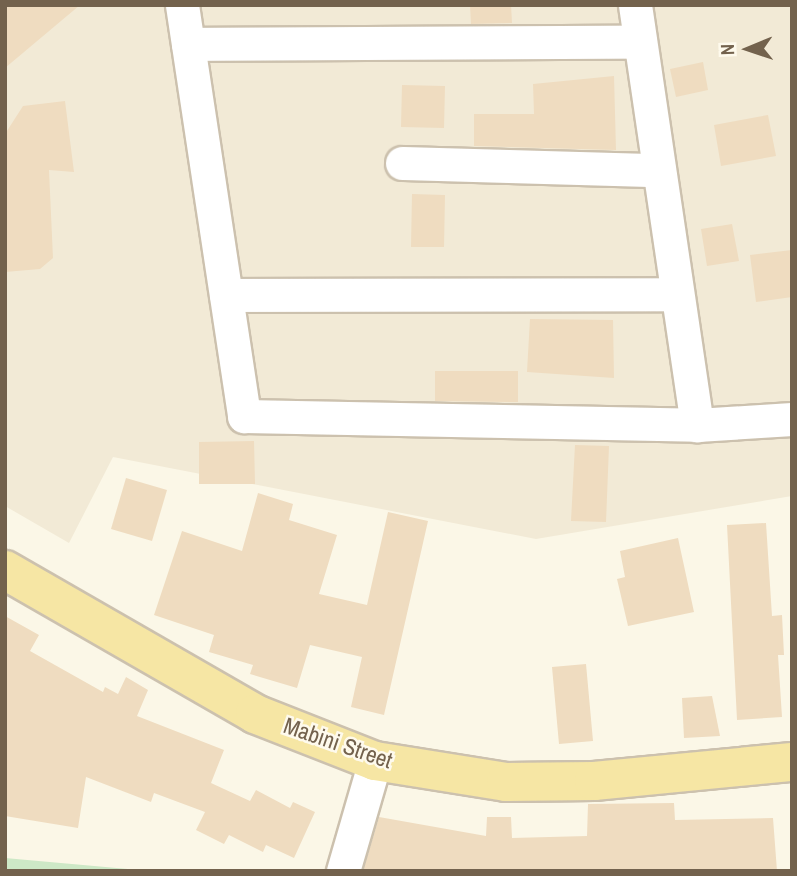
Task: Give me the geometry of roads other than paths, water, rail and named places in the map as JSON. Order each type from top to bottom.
[{"type":"main road","name":"Mabini Street","points":[[5,570],[255,714],[375,761],[506,782],[594,781],[792,762]]},
{"type":"street","points":[[182,5],[226,295],[239,408],[254,420],[697,425],[792,419]]},
{"type":"street","points":[[635,5],[697,425]]},
{"type":"street","points":[[188,44],[640,42]]},
{"type":"street","points":[[402,163],[659,170]]},
{"type":"street","points":[[226,295],[677,294]]},
{"type":"street","points":[[343,871],[375,761]]}]
